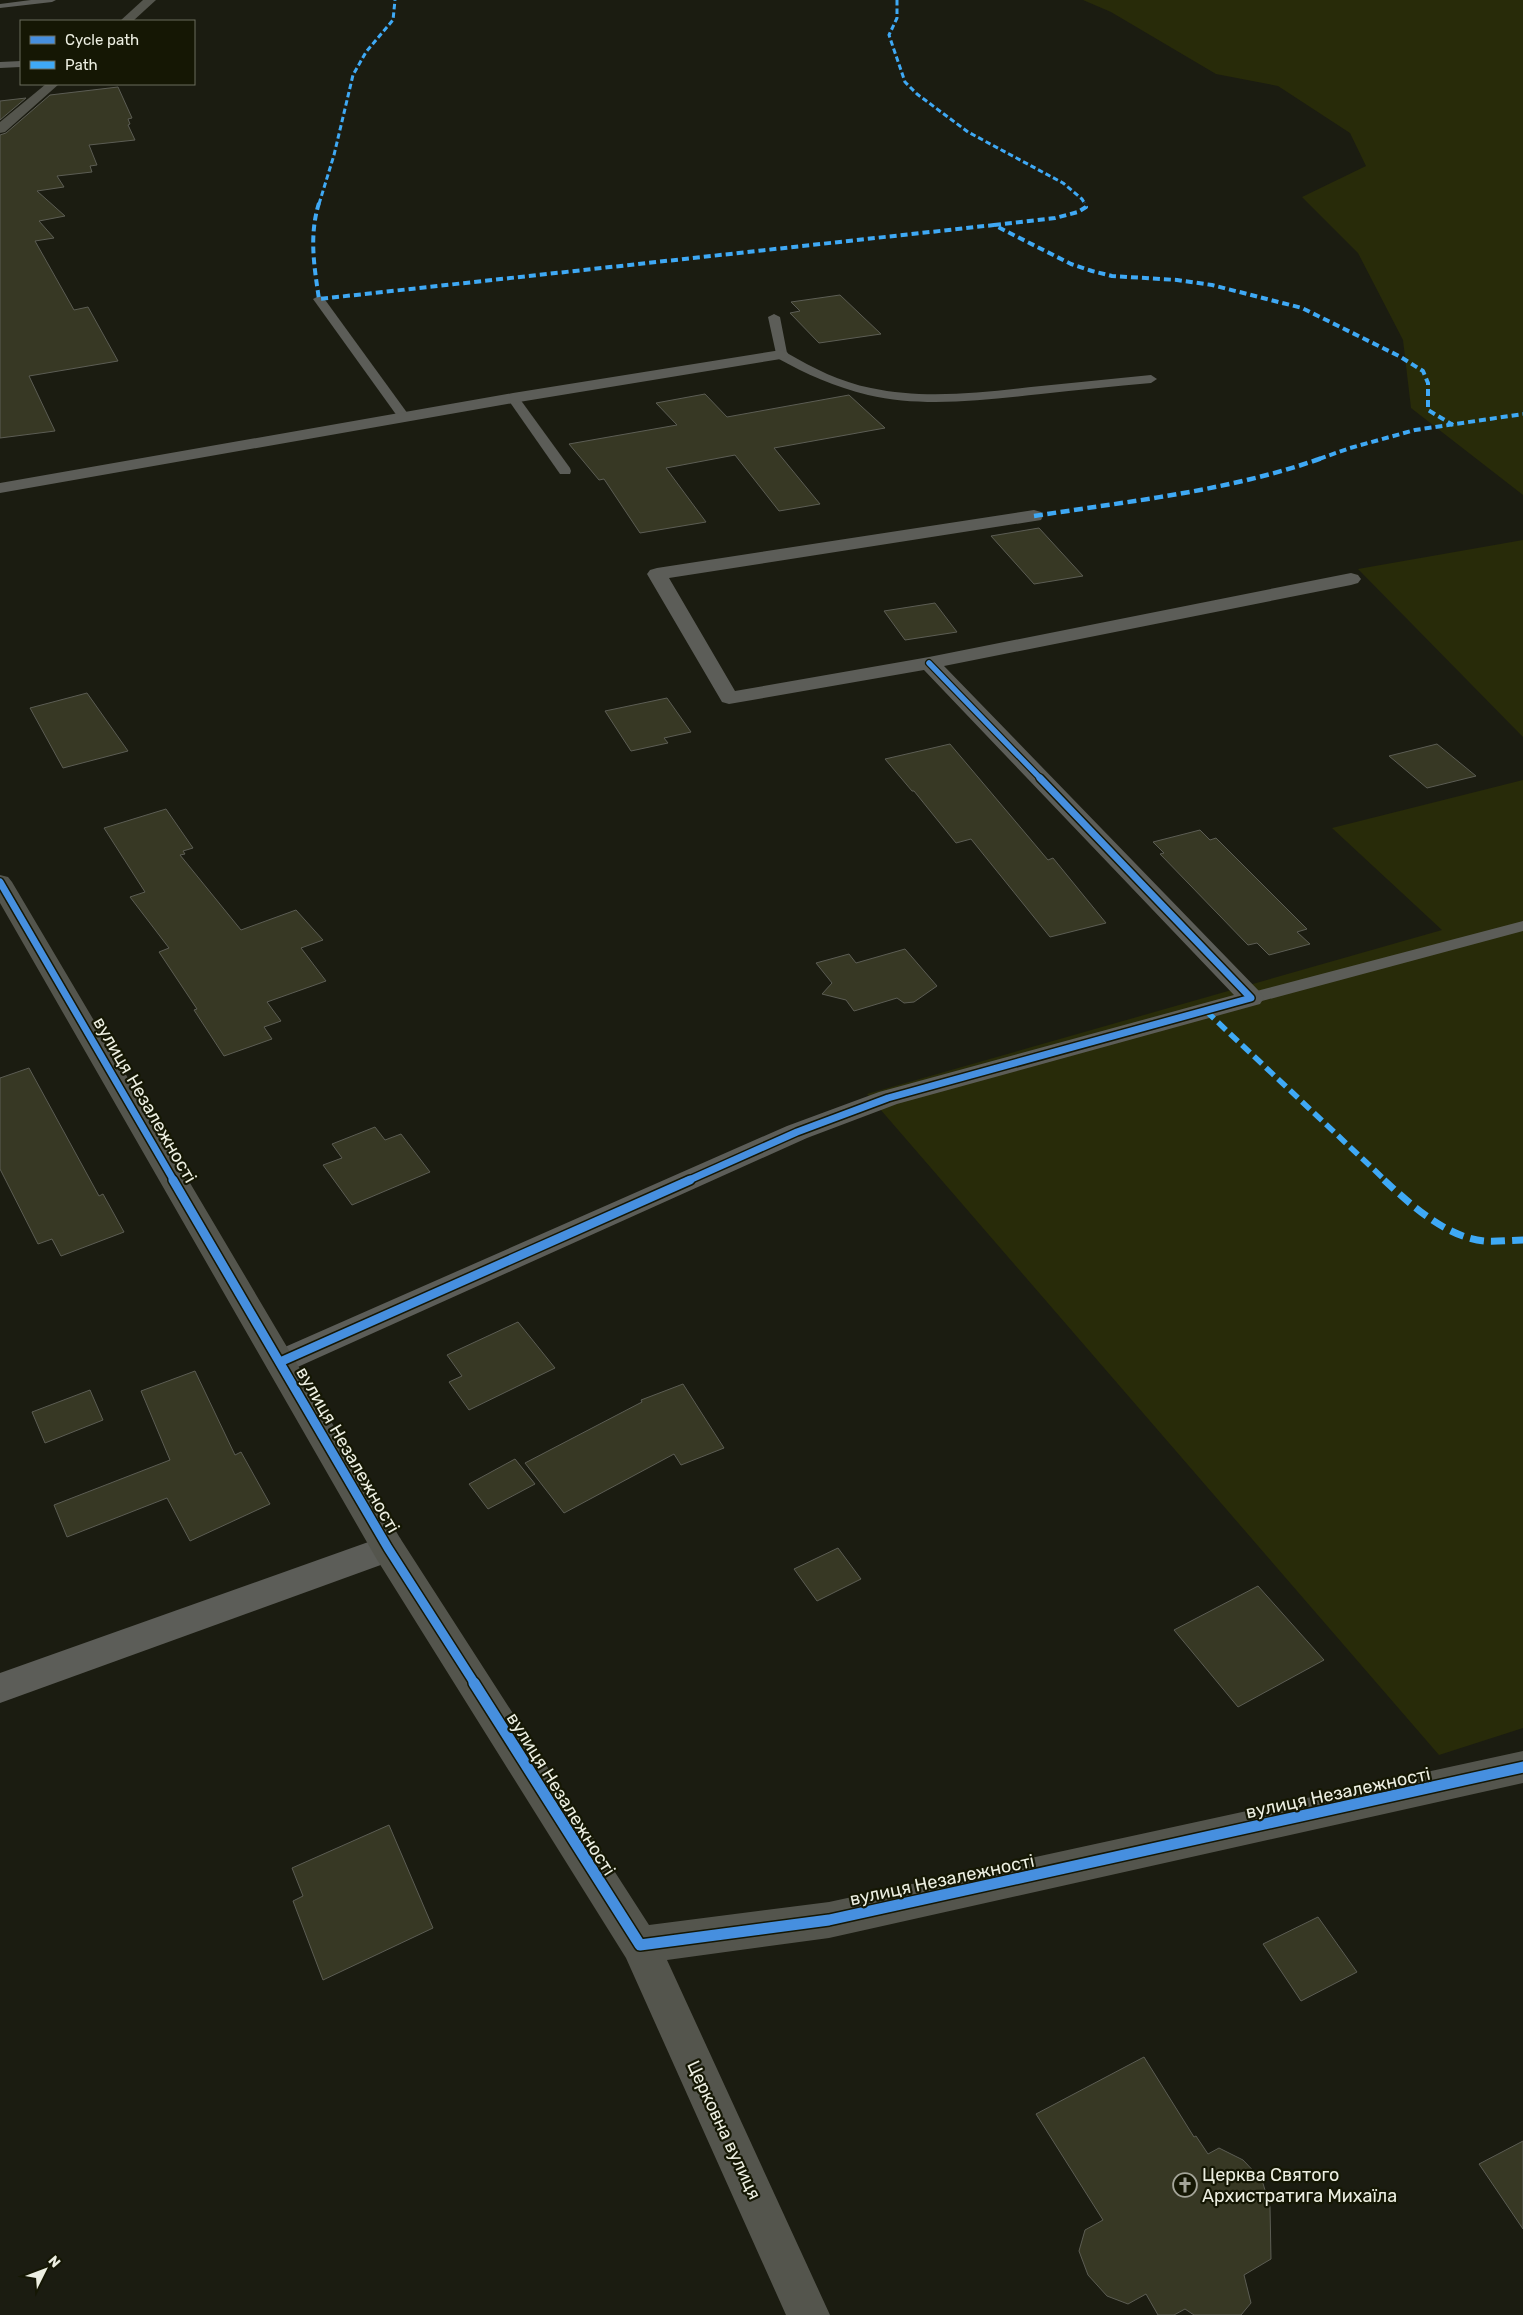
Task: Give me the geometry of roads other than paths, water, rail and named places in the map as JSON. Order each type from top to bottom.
[{"type":"street","points":[[127,20],[150,0]]},
{"type":"street","points":[[0,129],[52,85]]},
{"type":"street","points":[[0,488],[513,398],[781,354]]},
{"type":"street","points":[[1034,516],[658,574],[730,698],[929,662],[1351,579]]},
{"type":"street","points":[[280,1362],[797,1132],[888,1098],[1252,998],[929,662]]},
{"type":"street","name":"вулиця Незалежності","points":[[0,882],[388,1548],[640,1945],[829,1920],[1523,1767]]},
{"type":"street","points":[[0,1688],[388,1548]]},
{"type":"street","name":"Церковна вулиця","points":[[640,1945],[808,2315]]},
{"type":"lane","points":[[0,6],[52,0]]},
{"type":"lane","points":[[0,65],[20,64]]},
{"type":"lane","points":[[319,299],[404,417]]},
{"type":"lane","points":[[774,317],[781,354],[814,372],[852,387],[889,396],[930,399],[1151,379]]},
{"type":"lane","points":[[513,398],[565,471]]},
{"type":"lane","points":[[1252,998],[1523,926]]},
{"type":"place","name":"Церква Святого Архистратига Михаїла","points":[[1185,2185]]}]
